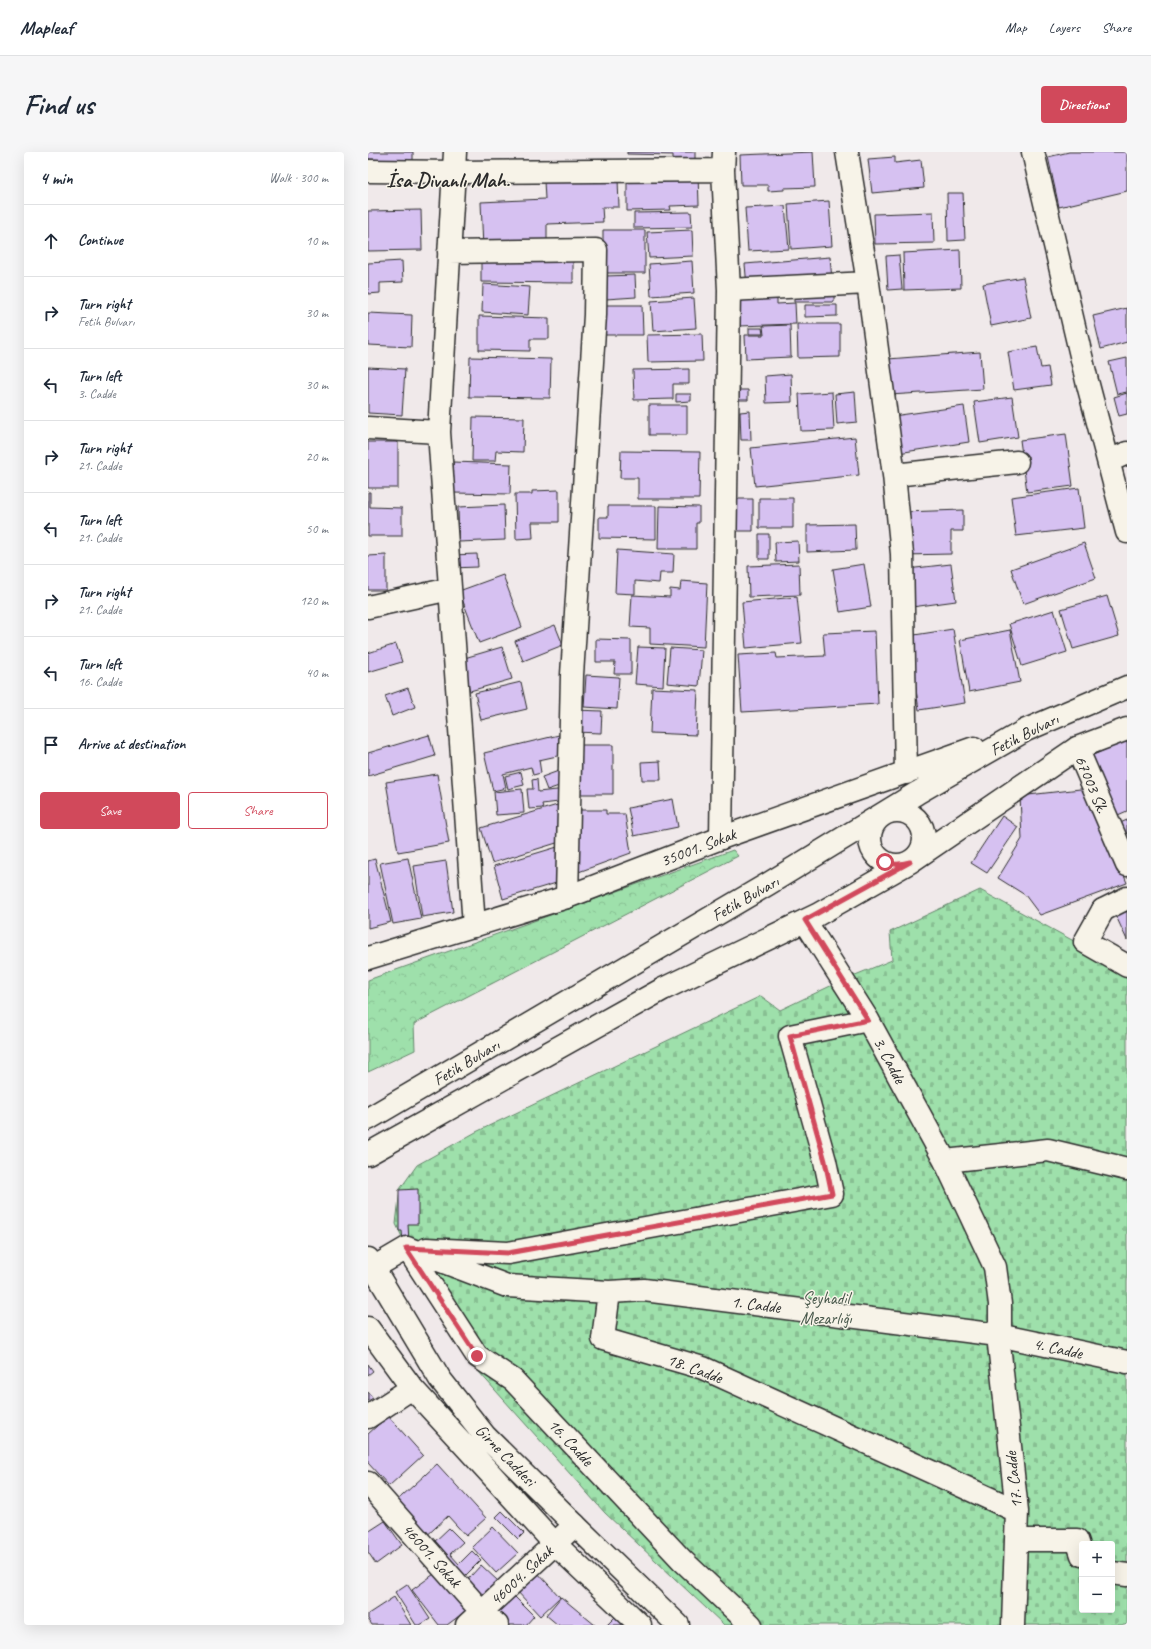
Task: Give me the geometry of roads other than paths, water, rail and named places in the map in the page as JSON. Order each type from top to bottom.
[{"type":"street","points":[[848,152],[868,283],[894,476],[902,554],[906,773]]},
{"type":"street","points":[[1033,152],[1087,381],[1118,457],[1127,532]]},
{"type":"street","points":[[368,171],[455,162],[723,161],[729,290],[721,838]]},
{"type":"street","points":[[455,162],[439,432],[474,926]]},
{"type":"street","points":[[449,252],[596,250],[594,323],[572,675],[567,897]]},
{"type":"street","points":[[729,290],[868,283]]},
{"type":"street","points":[[368,428],[439,432]]},
{"type":"street","points":[[894,476],[1017,462]]},
{"type":"street","points":[[368,607],[450,589]]},
{"type":"street","name":"Fetih Bulvarı","points":[[368,1119],[761,888],[917,793],[1026,730],[1127,687]]},
{"type":"street","name":"Fetih Bulvarı","points":[[368,1154],[663,989],[805,920],[910,862],[1077,748],[1127,729]]},
{"type":"street","name":"35001. Sokak","points":[[368,958],[567,897],[721,838],[1026,730]]},
{"type":"street","name":"67003 Sk.","points":[[1077,748],[1127,864]]},
{"type":"street","points":[[895,811],[904,812],[913,816],[920,822],[924,830],[922,849],[910,862],[902,865],[889,863],[878,857],[873,850],[870,841],[874,824],[886,813],[895,811]]},
{"type":"street","points":[[1127,898],[1103,910],[1085,942],[1127,966]]},
{"type":"street","name":"3. Cadde","points":[[805,920],[868,1020],[945,1161],[995,1267],[1000,1304],[999,1331]]},
{"type":"street","points":[[371,1263],[406,1248],[508,1253],[832,1194],[825,1161],[790,1036],[868,1020]]},
{"type":"street","points":[[945,1161],[1048,1150],[1127,1169]]},
{"type":"street","points":[[406,1248],[507,1286],[609,1292]]},
{"type":"street","name":"16. Cadde","points":[[406,1248],[477,1356],[513,1380],[682,1560],[751,1625]]},
{"type":"street","name":"Girne Caddesi","points":[[371,1263],[440,1379],[485,1436],[678,1625]]},
{"type":"street","name":"1. Cadde","points":[[609,1292],[644,1290],[999,1331]]},
{"type":"street","name":"18. Cadde","points":[[609,1292],[603,1339],[703,1368],[1017,1511]]},
{"type":"street","name":"Girne Caddesi","points":[[368,1328],[412,1388],[554,1543],[640,1625]]},
{"type":"street","name":"4. Cadde","points":[[999,1331],[1127,1362]]},
{"type":"street","name":"17. Cadde","points":[[999,1331],[1017,1511],[1013,1625]]},
{"type":"street","points":[[368,1417],[412,1388]]},
{"type":"street","name":"46001. Sokak","points":[[368,1483],[482,1620]]},
{"type":"street","name":"46004. Sokak","points":[[482,1620],[554,1543],[575,1525]]},
{"type":"street","points":[[1016,1540],[1077,1540],[1079,1546]]},
{"type":"street","points":[[1115,1572],[1127,1574]]},
{"type":"district","name":"İsa Divanlı Mah.","points":[[448,180]]},
{"type":"park label","name":"Şeyhadil Mezarlığı","points":[[826,1308]]}]
